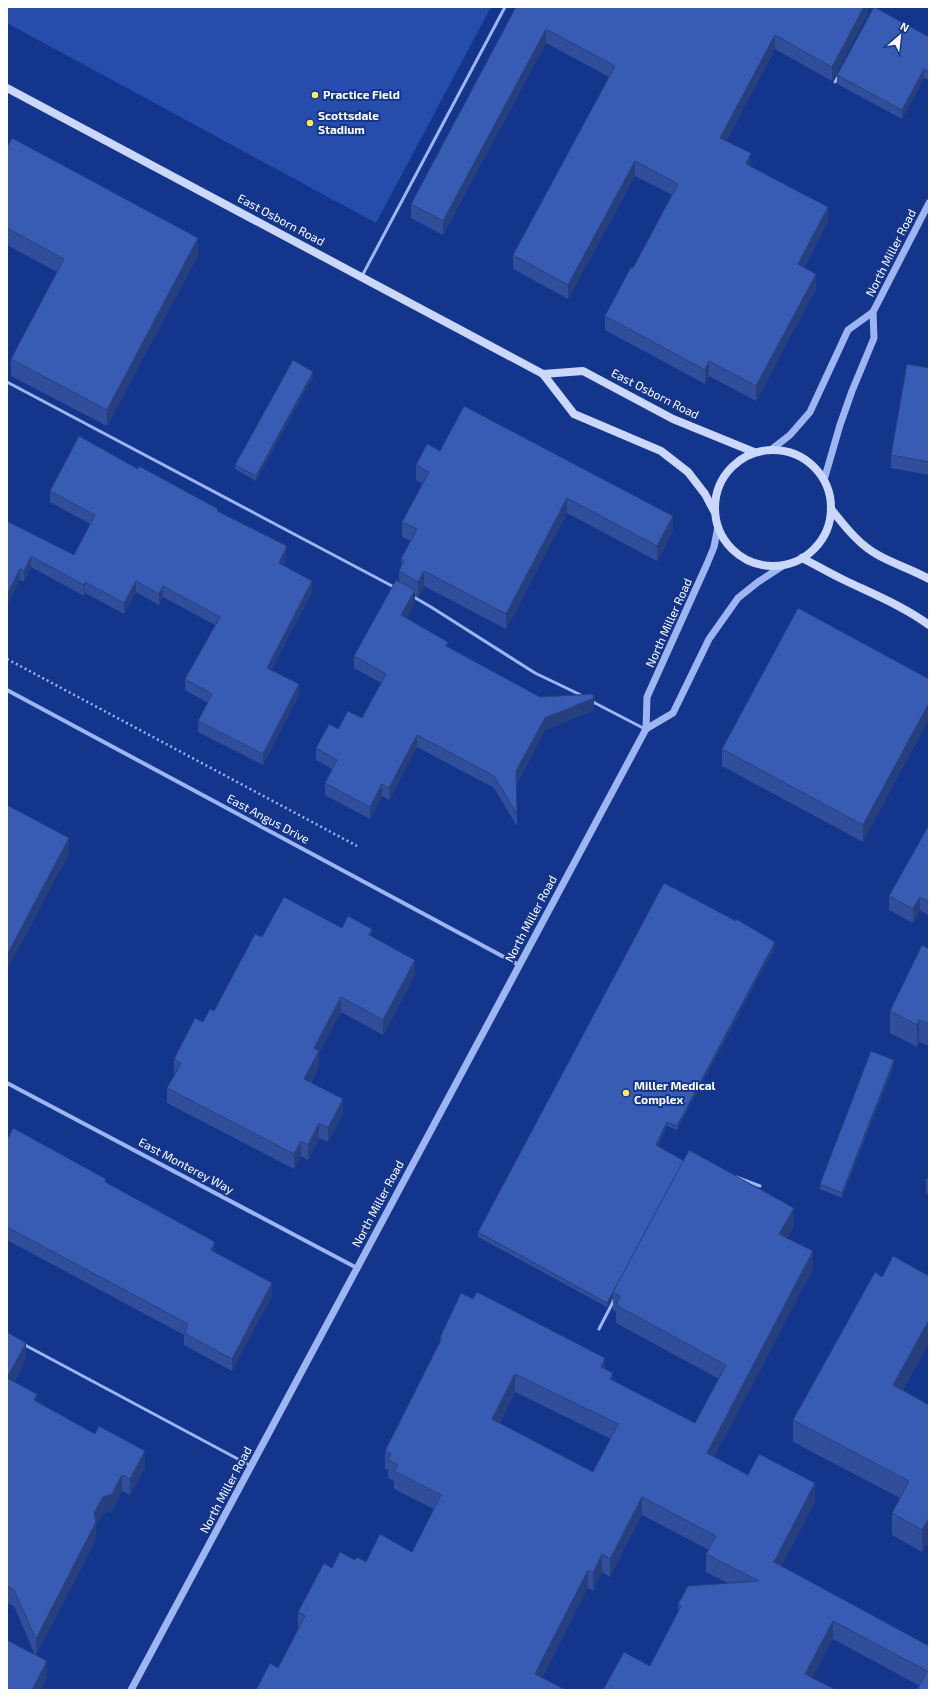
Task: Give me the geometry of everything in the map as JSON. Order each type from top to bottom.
[{"type":"main road","name":"East Osborn Road","points":[[7,88],[543,374],[574,414],[661,451],[688,472],[705,494],[714,511]]},
{"type":"main road","name":"East Osborn Road","points":[[543,374],[583,371],[673,419],[754,452]]},
{"type":"main road","points":[[772,449],[790,452],[807,461],[820,474],[828,491],[831,509],[827,529],[818,545],[802,558],[784,565],[764,565],[745,559],[729,547],[719,530],[714,511],[716,492],[724,474],[737,461],[754,452],[772,449]]},
{"type":"main road","points":[[831,509],[845,527],[873,552],[929,579]]},
{"type":"main road","points":[[802,558],[843,580],[918,616],[929,625]]},
{"type":"street","name":"North Miller Road","points":[[772,449],[790,435],[810,412],[848,330],[873,312],[929,203]]},
{"type":"street","name":"North Miller Road","points":[[824,480],[840,425],[874,338],[873,312]]},
{"type":"street","name":"North Miller Road","points":[[131,1690],[646,729],[647,697],[707,564],[714,547],[718,526]]},
{"type":"street","points":[[646,729],[673,713],[709,639],[738,598],[758,582],[784,565]]},
{"type":"street","name":"East Angus Drive","points":[[7,690],[519,965]]},
{"type":"street","name":"East Monterey Way","points":[[7,1083],[357,1268]]},
{"type":"lane","points":[[361,277],[505,7]]},
{"type":"lane","points":[[835,82],[842,69]]},
{"type":"lane","points":[[7,382],[398,589]]},
{"type":"lane","points":[[405,592],[536,673],[646,729]]},
{"type":"lane","points":[[732,1175],[760,1186]]},
{"type":"lane","points":[[599,1328],[617,1295]]},
{"type":"lane","points":[[21,1343],[251,1466]]},
{"type":"path","points":[[7,659],[357,846]]},
{"type":"shaded area","name":"Practice Field","points":[[7,7],[491,7],[376,223],[7,23]]},
{"type":"building","points":[[516,7],[864,7],[832,67],[775,35],[720,138],[751,153],[746,164],[828,207],[798,264],[816,274],[756,386],[709,361],[705,370],[605,316],[631,267],[633,268],[678,184],[635,161],[568,285],[513,255],[615,66],[546,29],[443,221],[411,204]]},
{"type":"building","points":[[874,7],[929,37],[929,72],[924,69],[902,110],[837,75]]},
{"type":"building","points":[[12,138],[198,238],[107,410],[11,359],[64,259],[7,228],[7,147]]},
{"type":"building","points":[[293,360],[313,372],[256,476],[235,465]]},
{"type":"building","points":[[907,364],[929,368],[929,462],[891,455]]},
{"type":"building","points":[[464,406],[673,516],[657,546],[567,498],[506,614],[424,571],[418,582],[399,571],[404,561],[401,559],[417,529],[402,522],[429,472],[416,465],[427,444],[440,451]]},
{"type":"building","points":[[79,436],[138,469],[139,466],[218,509],[217,511],[287,546],[279,563],[312,581],[267,668],[299,684],[263,754],[198,721],[212,694],[185,679],[220,617],[163,586],[159,594],[136,581],[124,603],[85,582],[84,585],[31,556],[24,571],[20,569],[7,595],[7,521],[74,555],[95,515],[50,491]]},
{"type":"building","points":[[396,580],[415,590],[401,615],[448,642],[446,646],[540,697],[593,694],[594,698],[545,718],[516,771],[517,814],[494,776],[417,735],[389,788],[382,784],[370,807],[325,783],[337,760],[316,748],[329,724],[338,729],[348,711],[362,718],[386,674],[354,656]]},
{"type":"building","points":[[798,608],[929,679],[929,703],[863,825],[722,749]]},
{"type":"building","points":[[7,805],[69,838],[7,955]]},
{"type":"building","points":[[929,825],[929,902],[920,897],[913,909],[889,896]]},
{"type":"building","name":"Miller Medical Complex","points":[[664,883],[736,921],[736,919],[775,942],[677,1126],[667,1122],[656,1145],[684,1161],[607,1303],[478,1232]]},
{"type":"building","points":[[284,897],[342,928],[348,916],[372,929],[369,935],[415,960],[383,1020],[341,997],[314,1048],[319,1051],[304,1079],[343,1099],[328,1128],[319,1123],[308,1145],[301,1141],[294,1154],[167,1088],[181,1063],[174,1059],[195,1018],[203,1022],[210,1009],[214,1011],[255,934],[262,937]]},
{"type":"building","points":[[922,945],[929,949],[929,1024],[919,1020],[917,1025],[890,1011]]},
{"type":"building","points":[[871,1051],[894,1060],[842,1193],[820,1184]]},
{"type":"building","points":[[13,1128],[106,1179],[105,1182],[215,1242],[211,1250],[272,1283],[232,1359],[184,1333],[188,1324],[7,1227],[7,1140]]},
{"type":"building","points":[[689,1150],[794,1208],[779,1234],[813,1251],[707,1453],[748,1475],[759,1454],[815,1483],[774,1562],[929,1646],[929,1690],[917,1690],[927,1671],[833,1621],[805,1674],[836,1690],[603,1690],[624,1652],[650,1666],[681,1606],[678,1604],[688,1586],[759,1581],[706,1554],[716,1536],[642,1497],[610,1559],[602,1554],[593,1573],[588,1570],[535,1674],[566,1690],[256,1690],[270,1663],[278,1668],[305,1616],[298,1612],[324,1563],[332,1568],[340,1552],[355,1560],[357,1557],[366,1562],[380,1534],[412,1552],[441,1495],[394,1471],[398,1465],[388,1460],[391,1454],[385,1451],[442,1338],[440,1337],[461,1293],[473,1299],[477,1292],[605,1358],[601,1367],[613,1373],[610,1379],[695,1423],[726,1365],[616,1305],[620,1296],[613,1292]],"holes":[[[515,1374],[618,1424],[593,1472],[492,1419]]]},
{"type":"building","points":[[893,1256],[929,1276],[929,1320],[893,1385],[929,1405],[929,1518],[922,1530],[892,1513],[909,1481],[793,1420],[875,1272],[882,1277]]},
{"type":"building","points":[[7,1332],[26,1343],[7,1378]]},
{"type":"building","points":[[7,1378],[37,1394],[34,1400],[95,1434],[99,1426],[145,1451],[130,1479],[122,1475],[112,1494],[103,1497],[94,1513],[96,1522],[36,1639],[14,1590],[7,1586]]},
{"type":"building","points":[[7,1640],[47,1661],[32,1690],[7,1690]]},
{"type":"place","name":"Practice Field","points":[[315,95]]},
{"type":"place","name":"Scottsdale Stadium","points":[[310,123]]},
{"type":"place","name":"Miller Medical Complex","points":[[626,1093]]}]
